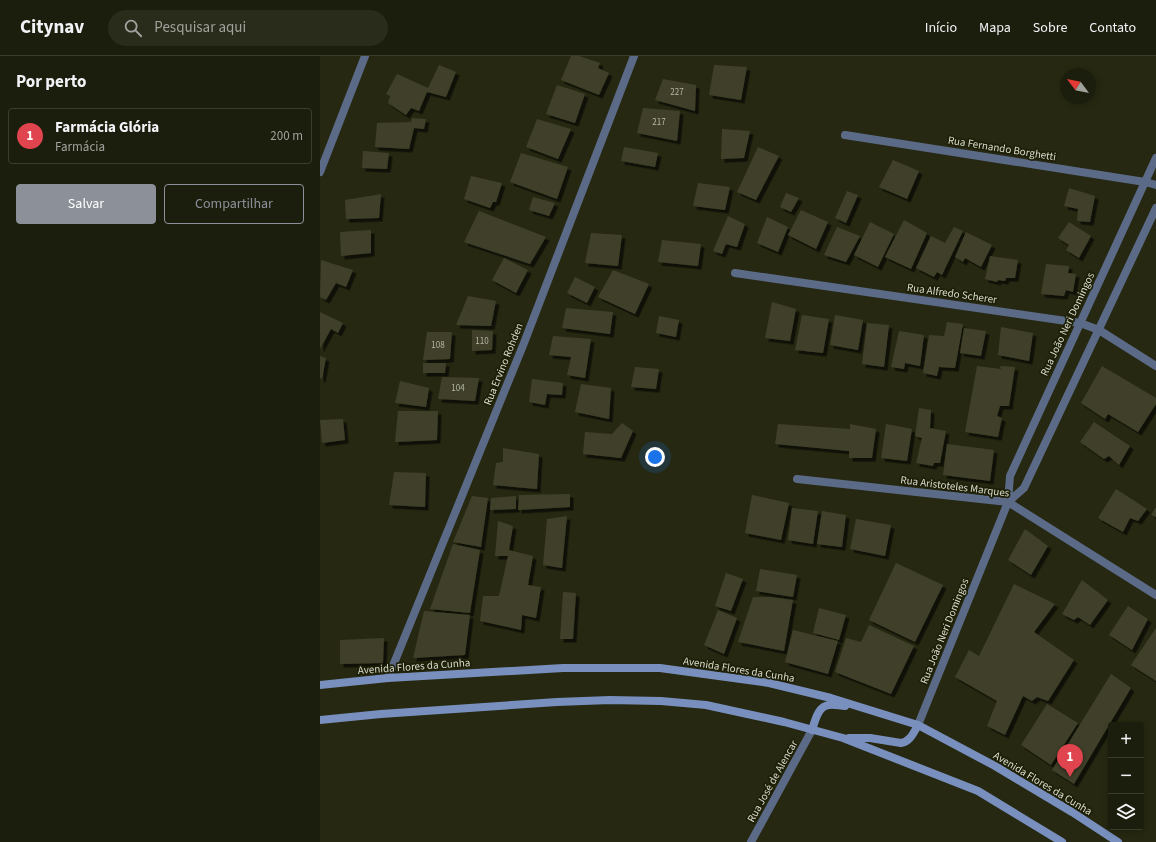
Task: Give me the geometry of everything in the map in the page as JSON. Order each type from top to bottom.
[{"type":"main road","name":"Avenida Flores da Cunha","points":[[320,685],[388,678],[563,668],[660,668],[769,683],[831,698],[918,724],[1008,774],[1072,812],[1118,842]]},
{"type":"main road","points":[[320,720],[381,714],[557,702],[610,700],[661,701],[706,705],[784,722],[843,738],[978,791],[1062,842]]},
{"type":"main road","points":[[812,730],[818,714],[823,707],[829,705],[864,708]]},
{"type":"main road","points":[[843,738],[870,738],[901,743],[909,740],[918,724]]},
{"type":"street","points":[[320,172],[364,56]]},
{"type":"street","name":"Rua Ervino Rohden","points":[[388,678],[524,343],[634,56]]},
{"type":"street","name":"Rua Fernando Borghetti","points":[[845,135],[1145,182],[1156,185]]},
{"type":"street","name":"Rua João Neri Domingos","points":[[918,724],[1008,502],[1010,476],[1156,158]]},
{"type":"street","name":"Rua João Neri Domingos","points":[[1008,502],[1024,488],[1156,208]]},
{"type":"street","name":"Rua Alfredo Scherer","points":[[735,273],[1080,323],[1099,330],[1156,366]]},
{"type":"street","name":"Rua Aristoteles Marques","points":[[797,479],[1008,502],[1156,595]]},
{"type":"street","name":"Rua José de Alencar","points":[[751,842],[812,730]]},
{"type":"building","points":[[571,56],[579,56],[600,63],[598,68],[609,73],[599,95],[561,80]]},
{"type":"building","points":[[439,65],[456,72],[446,97],[427,92],[419,111],[411,108],[406,115],[388,103],[390,96],[386,94],[397,74],[428,88]]},
{"type":"building","points":[[714,65],[747,67],[741,100],[709,95]]},
{"type":"building","points":[[663,79],[696,85],[695,111],[655,100]]},
{"type":"building","points":[[557,85],[585,94],[575,123],[546,114]]},
{"type":"building","points":[[643,108],[680,111],[677,141],[637,133]]},
{"type":"building","points":[[412,118],[426,119],[424,129],[414,128],[409,149],[375,147],[377,123],[411,122]]},
{"type":"building","points":[[537,119],[571,129],[558,159],[526,147]]},
{"type":"building","points":[[722,129],[750,131],[744,158],[721,159]]},
{"type":"building","points":[[624,147],[658,153],[655,167],[621,161]]},
{"type":"building","points":[[758,147],[779,156],[756,200],[737,192]]},
{"type":"building","points":[[363,151],[389,153],[387,169],[362,168]]},
{"type":"building","points":[[521,153],[568,167],[557,199],[510,182]]},
{"type":"building","points":[[893,160],[919,171],[907,199],[879,187]]},
{"type":"building","points":[[471,176],[502,183],[496,202],[493,202],[490,208],[464,199]]},
{"type":"building","points":[[698,183],[730,187],[725,210],[693,206]]},
{"type":"building","points":[[1069,188],[1095,196],[1090,222],[1077,221],[1078,209],[1064,206]]},
{"type":"building","points":[[847,191],[858,195],[846,223],[835,218]]},
{"type":"building","points":[[786,193],[799,198],[791,212],[780,207]]},
{"type":"building","points":[[381,194],[379,218],[346,219],[345,200]]},
{"type":"building","points":[[533,197],[555,203],[549,216],[529,210]]},
{"type":"building","points":[[801,210],[828,222],[816,249],[788,235]]},
{"type":"building","points":[[479,211],[546,237],[530,264],[464,242]]},
{"type":"building","points":[[728,216],[745,224],[737,247],[726,244],[722,254],[713,251]]},
{"type":"building","points":[[767,217],[788,227],[778,252],[757,243]]},
{"type":"building","points":[[904,220],[927,233],[911,269],[885,257]]},
{"type":"building","points":[[870,222],[894,234],[878,267],[854,255]]},
{"type":"building","points":[[1069,222],[1091,236],[1079,258],[1066,250],[1069,245],[1058,238]]},
{"type":"building","points":[[837,227],[860,236],[846,262],[824,255]]},
{"type":"building","points":[[954,227],[963,231],[942,275],[937,272],[934,277],[916,268],[931,236],[945,243]]},
{"type":"building","points":[[371,230],[371,253],[341,256],[340,232]]},
{"type":"building","points":[[966,232],[992,245],[981,267],[965,258],[963,262],[955,257]]},
{"type":"building","points":[[591,233],[622,235],[618,266],[585,263]]},
{"type":"building","points":[[662,240],[701,244],[698,266],[658,262]]},
{"type":"building","points":[[990,256],[1018,260],[1015,278],[1006,278],[1005,281],[998,280],[997,282],[985,279]]},
{"type":"building","points":[[504,258],[528,270],[516,293],[492,280]]},
{"type":"building","points":[[321,260],[353,270],[346,287],[336,283],[326,300],[320,297]]},
{"type":"building","points":[[1046,264],[1069,266],[1068,273],[1076,274],[1073,292],[1066,290],[1064,296],[1041,294]]},
{"type":"building","points":[[613,270],[649,284],[635,314],[598,297]]},
{"type":"building","points":[[575,277],[595,287],[587,303],[567,293]]},
{"type":"building","points":[[468,296],[496,301],[491,326],[456,325]]},
{"type":"building","points":[[772,302],[796,309],[790,341],[765,338]]},
{"type":"building","points":[[566,308],[613,312],[610,334],[562,328]]},
{"type":"building","points":[[320,312],[343,323],[338,333],[331,329],[320,349]]},
{"type":"building","points":[[802,315],[829,319],[823,353],[795,350]]},
{"type":"building","points":[[835,315],[863,320],[858,350],[830,345]]},
{"type":"building","points":[[659,316],[679,320],[676,337],[656,333]]},
{"type":"building","points":[[947,322],[963,324],[955,368],[939,367],[937,376],[923,373],[929,335],[944,336]]},
{"type":"building","points":[[867,323],[889,325],[884,367],[862,364]]},
{"type":"building","points":[[1001,327],[1033,333],[1029,361],[998,355]]},
{"type":"building","points":[[964,328],[986,331],[981,356],[960,353]]},
{"type":"building","points":[[472,330],[493,331],[492,350],[472,351]]},
{"type":"building","points":[[899,331],[924,335],[920,366],[905,363],[904,369],[891,367]]},
{"type":"building","points":[[427,332],[452,332],[450,359],[423,360]]},
{"type":"building","points":[[553,336],[591,339],[585,378],[567,375],[571,357],[549,355]]},
{"type":"building","points":[[320,356],[326,358],[322,379],[320,378]]},
{"type":"building","points":[[423,363],[446,363],[445,373],[423,373]]},
{"type":"building","points":[[977,366],[1001,369],[1000,366],[1015,367],[1009,406],[1000,406],[997,416],[1002,418],[998,437],[965,432]]},
{"type":"building","points":[[1102,366],[1156,398],[1156,404],[1138,432],[1108,414],[1105,419],[1081,403]]},
{"type":"building","points":[[635,367],[659,369],[656,389],[631,387]]},
{"type":"building","points":[[442,377],[479,378],[475,401],[438,399]]},
{"type":"building","points":[[532,379],[563,383],[562,395],[547,394],[545,405],[529,402]]},
{"type":"building","points":[[400,381],[429,388],[426,407],[395,403]]},
{"type":"building","points":[[581,384],[611,388],[609,419],[575,412]]},
{"type":"building","points":[[919,408],[931,410],[930,428],[946,431],[940,463],[934,463],[933,466],[916,463],[922,438],[915,436]]},
{"type":"building","points":[[398,411],[438,411],[437,440],[395,442]]},
{"type":"building","points":[[343,419],[345,440],[322,443],[320,420]]},
{"type":"building","points":[[1094,422],[1130,446],[1119,465],[1109,456],[1104,459],[1080,442]]},
{"type":"building","points":[[622,423],[633,431],[621,458],[583,454],[585,432],[612,434]]},
{"type":"building","points":[[778,424],[850,429],[850,424],[876,429],[872,458],[849,458],[849,451],[775,444]]},
{"type":"building","points":[[886,424],[912,429],[907,461],[881,458]]},
{"type":"building","points":[[947,444],[994,450],[990,481],[943,475]]},
{"type":"building","points":[[503,448],[539,454],[537,489],[493,485],[496,463],[503,462]]},
{"type":"building","points":[[394,472],[426,473],[425,507],[389,505]]},
{"type":"building","points":[[1116,489],[1147,509],[1138,521],[1130,518],[1123,532],[1098,518]]},
{"type":"building","points":[[570,494],[570,507],[518,510],[519,495]]},
{"type":"building","points":[[752,495],[789,503],[781,540],[745,533]]},
{"type":"building","points":[[472,496],[488,498],[481,547],[453,542]]},
{"type":"building","points":[[516,496],[516,509],[490,510],[491,498]]},
{"type":"building","points":[[1156,507],[1156,517],[1151,515]]},
{"type":"building","points":[[792,508],[818,511],[813,544],[788,540]]},
{"type":"building","points":[[822,511],[846,515],[842,547],[817,544]]},
{"type":"building","points":[[567,516],[562,568],[543,565],[547,519]]},
{"type":"building","points":[[856,519],[891,525],[885,556],[850,549]]},
{"type":"building","points":[[498,521],[513,526],[509,550],[533,556],[528,585],[541,587],[536,618],[522,615],[521,630],[480,621],[483,596],[499,596],[508,556],[495,556]]},
{"type":"building","points":[[1025,529],[1048,546],[1031,575],[1008,560]]},
{"type":"building","points":[[453,544],[480,550],[470,613],[430,609]]},
{"type":"building","points":[[896,563],[943,585],[915,642],[869,620]]},
{"type":"building","points":[[760,569],[797,575],[793,597],[756,591]]},
{"type":"building","points":[[726,573],[743,579],[731,611],[715,606]]},
{"type":"building","points":[[1082,580],[1108,600],[1090,625],[1078,617],[1074,620],[1062,614]]},
{"type":"building","points":[[1014,584],[1055,604],[1034,632],[1074,660],[1048,701],[1037,697],[1032,701],[1023,696],[1005,735],[987,726],[997,701],[955,677],[969,650],[979,656]]},
{"type":"building","points":[[563,592],[576,593],[573,639],[560,639]]},
{"type":"building","points":[[753,597],[770,597],[793,600],[784,651],[738,642]]},
{"type":"building","points":[[1128,606],[1148,619],[1132,650],[1109,635]]},
{"type":"building","points":[[819,608],[846,615],[839,640],[813,633]]},
{"type":"building","points":[[718,610],[737,618],[724,654],[704,645]]},
{"type":"building","points":[[424,611],[470,615],[465,655],[413,658]]},
{"type":"building","points":[[869,625],[914,646],[891,694],[835,672],[846,638],[861,642]]},
{"type":"building","points":[[1156,628],[1156,681],[1131,665]]},
{"type":"building","points":[[793,630],[838,641],[828,674],[785,662]]},
{"type":"building","points":[[384,638],[383,663],[340,664],[340,640]]},
{"type":"building","points":[[1111,674],[1131,688],[1111,722],[1108,722],[1108,727],[1074,784],[1052,770]]},
{"type":"building","points":[[1047,704],[1078,723],[1051,765],[1021,745]]},
{"type":"place","name":"Farmácia Glória","points":[[1070,777]]}]
